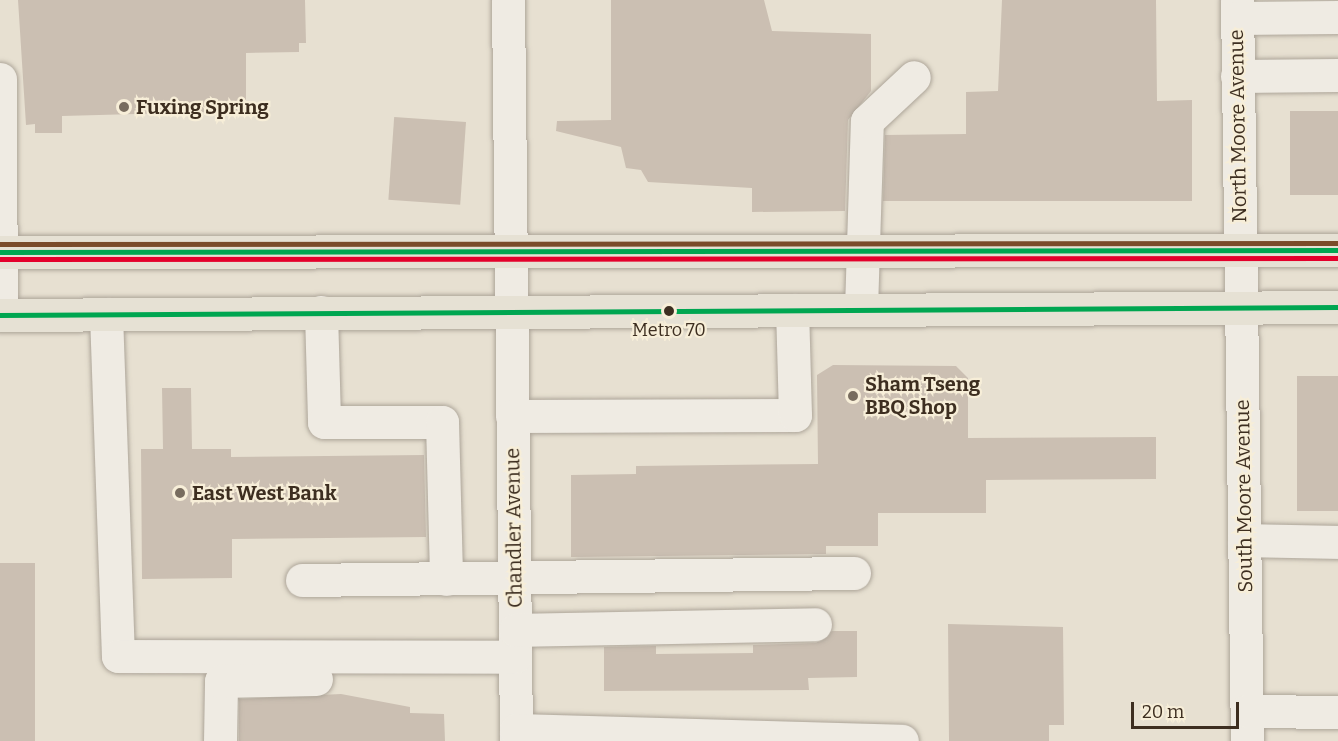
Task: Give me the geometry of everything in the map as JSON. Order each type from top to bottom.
[{"type":"main road","points":[[1,252],[863,254],[1338,250]]},
{"type":"main road","points":[[0,315],[321,312],[511,315],[861,309],[1338,307]]},
{"type":"street","name":"Chandler Avenue","points":[[508,0],[516,735]]},
{"type":"street","points":[[1237,9],[1338,17]]},
{"type":"street","name":"North Moore Avenue","points":[[1237,9],[1239,251]]},
{"type":"street","points":[[1236,76],[1338,75]]},
{"type":"street","points":[[861,309],[867,121],[914,77]]},
{"type":"street","points":[[0,80],[0,315]]},
{"type":"street","name":"South Moore Avenue","points":[[1239,251],[1247,726]]},
{"type":"street","points":[[512,416],[795,415],[792,310]]},
{"type":"street","points":[[321,312],[324,422],[442,422],[446,579]]},
{"type":"street","points":[[106,314],[118,656],[515,655]]},
{"type":"street","points":[[1245,540],[1338,542]]},
{"type":"street","points":[[302,580],[854,573]]},
{"type":"street","points":[[220,741],[221,681],[515,655],[815,624]]},
{"type":"street","points":[[1247,726],[1338,712]]},
{"type":"street","points":[[516,735],[902,741]]},
{"type":"building","points":[[18,0],[305,0],[306,43],[299,43],[299,52],[246,53],[246,111],[62,116],[62,133],[35,133],[35,124],[26,125]]},
{"type":"building","points":[[611,0],[764,0],[772,31],[871,34],[871,91],[848,120],[845,211],[752,212],[752,188],[648,182],[641,170],[626,168],[621,147],[556,131],[557,121],[611,120]]},
{"type":"building","points":[[1002,0],[1156,0],[1157,101],[1192,100],[1192,201],[883,201],[885,135],[966,134],[966,92],[998,91]]},
{"type":"building","points":[[1290,111],[1338,111],[1338,195],[1290,195]]},
{"type":"building","points":[[394,117],[466,122],[460,205],[388,200]]},
{"type":"building","points":[[833,365],[956,366],[968,378],[968,438],[1156,437],[1156,479],[986,480],[986,513],[878,513],[878,546],[826,546],[826,554],[571,557],[571,475],[636,474],[636,466],[818,464],[817,375]]},
{"type":"building","points":[[1297,376],[1338,376],[1338,511],[1297,511]]},
{"type":"building","points":[[162,388],[191,388],[192,449],[231,449],[231,457],[424,455],[426,537],[232,539],[232,578],[142,579],[141,449],[163,449]]},
{"type":"building","points":[[0,563],[35,563],[35,741],[0,741]]},
{"type":"building","points":[[948,624],[1063,627],[1064,725],[1049,725],[1049,741],[949,741]]},
{"type":"building","points":[[832,631],[857,631],[857,677],[808,678],[809,690],[604,691],[604,647],[656,646],[656,654],[753,653],[753,645],[816,643]]},
{"type":"building","points":[[341,694],[410,707],[410,713],[444,714],[445,741],[239,741],[239,699]]},
{"type":"transit line","points":[[0,244],[1338,243]]},
{"type":"transit line","name":"70","points":[[0,252],[1338,250]]},
{"type":"transit line","points":[[0,259],[1338,258]]},
{"type":"transit line","name":"70","points":[[0,315],[1338,307]]},
{"type":"place","name":"Fuxing Spring","points":[[124,107]]},
{"type":"place","name":"Metro 70","points":[[669,311]]},
{"type":"place","name":"Sham Tseng BBQ Shop","points":[[853,396]]},
{"type":"place","name":"East West Bank","points":[[180,493]]}]
